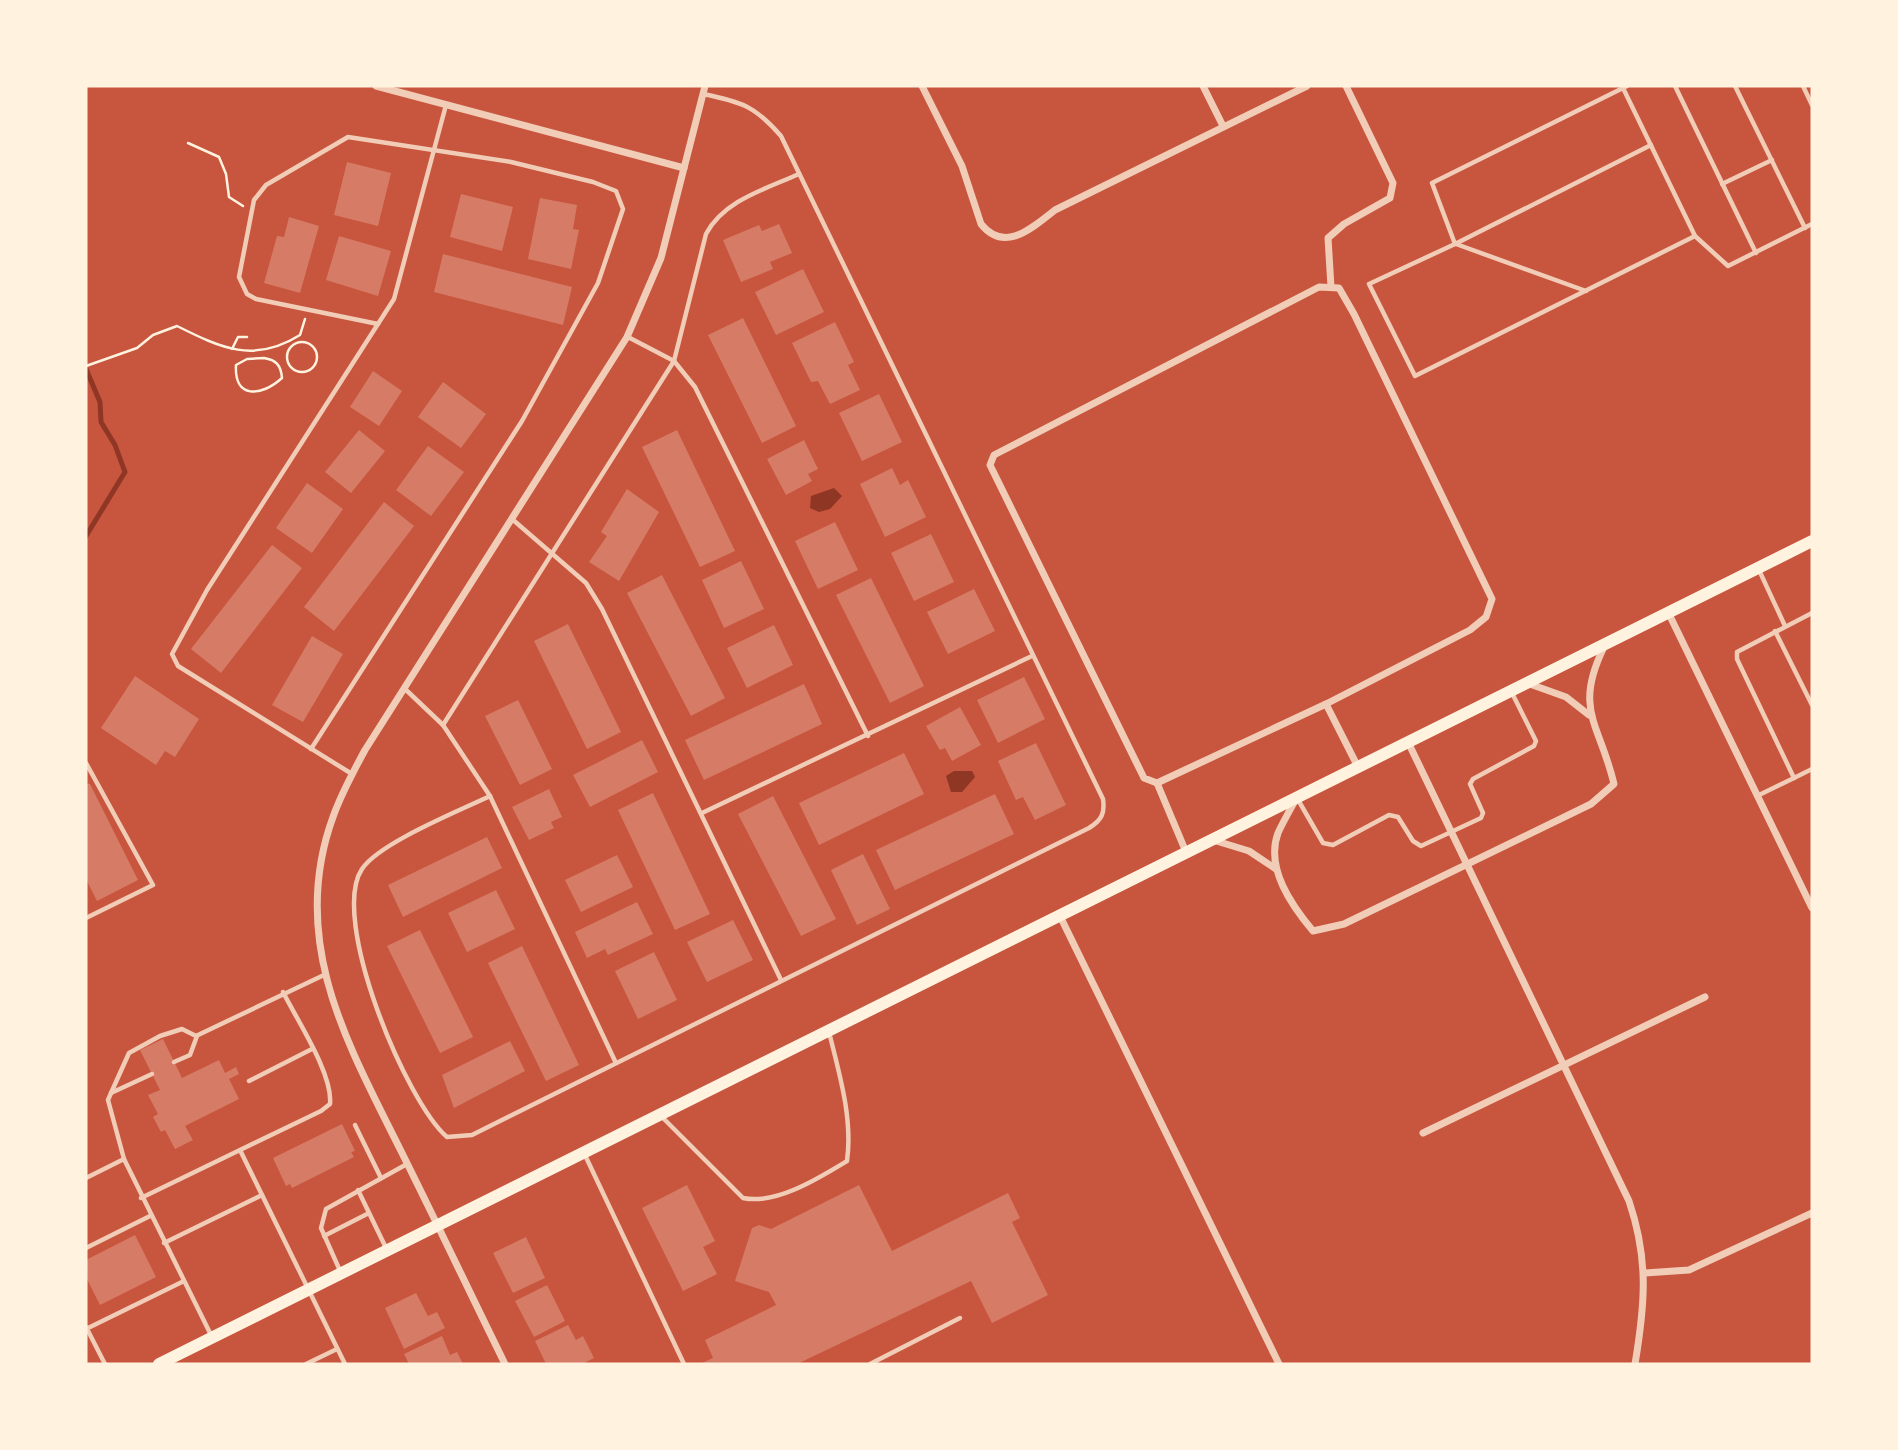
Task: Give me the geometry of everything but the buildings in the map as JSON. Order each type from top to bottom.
[{"type":"main road","points":[[159,1364],[1812,541]]},
{"type":"street","points":[[376,86],[684,168]]},
{"type":"street","points":[[922,86],[962,166],[981,224],[987,231],[1003,238],[1021,235],[1055,210],[1307,86]]},
{"type":"street","points":[[1203,86],[1223,127]]},
{"type":"street","points":[[1331,287],[1328,238],[1344,224],[1390,198],[1394,183],[1346,86]]},
{"type":"street","points":[[505,1364],[340,1024],[324,975],[318,930],[320,873],[333,817],[352,775],[404,688],[627,337],[661,258],[704,90]]},
{"type":"street","points":[[1319,287],[1331,287],[1339,288],[1354,314],[1492,599],[1486,617],[1470,630],[1326,704],[1157,783],[1144,779],[990,466],[994,455],[1319,287]]},
{"type":"street","points":[[1668,612],[1812,908]]},
{"type":"street","points":[[1589,715],[1590,678],[1605,643]]},
{"type":"street","points":[[1297,797],[1278,835],[1276,869],[1295,910],[1313,931],[1344,924],[1591,804],[1614,784],[1606,750],[1589,715],[1566,697],[1526,683]]},
{"type":"street","points":[[1326,704],[1358,767]]},
{"type":"street","points":[[1408,742],[1629,1201],[1641,1240],[1645,1273],[1645,1298],[1634,1364]]},
{"type":"street","points":[[1157,783],[1186,852]]},
{"type":"street","points":[[1212,839],[1249,851],[1276,869]]},
{"type":"street","points":[[1060,916],[1279,1364]]},
{"type":"street","points":[[1423,1133],[1705,997]]},
{"type":"street","points":[[1645,1273],[1689,1270],[1812,1213]]},
{"type":"lane","points":[[1675,86],[1756,253]]},
{"type":"lane","points":[[1735,86],[1805,228]]},
{"type":"lane","points":[[1803,86],[1812,105]]},
{"type":"lane","points":[[1586,290],[1455,244],[1432,183],[1625,87],[1695,236],[1728,266],[1812,224]]},
{"type":"lane","points":[[490,796],[375,854],[360,870],[355,891],[355,934],[365,978],[415,1097],[435,1127],[447,1137],[472,1135],[615,1061],[1099,822],[1104,812],[1103,799],[781,136],[760,112],[738,101],[704,90]]},
{"type":"lane","points":[[352,775],[178,666],[172,654],[207,590],[394,299],[446,104]]},
{"type":"lane","points":[[311,749],[522,421],[598,283],[624,209],[616,191],[593,182],[511,162],[348,137],[266,185],[254,200],[239,277],[247,294],[379,324]]},
{"type":"lane","points":[[1651,145],[1455,244],[1369,284],[1415,376],[1695,236]]},
{"type":"lane","points":[[1722,184],[1772,159]]},
{"type":"lane","points":[[443,725],[674,362],[706,234],[714,220],[726,208],[799,174]]},
{"type":"lane","points":[[627,337],[674,362],[695,387],[867,736]]},
{"type":"lane","points":[[512,519],[586,583],[602,609],[781,980]]},
{"type":"lane","points":[[1758,568],[1786,626]]},
{"type":"lane","points":[[1794,778],[1737,659],[1737,652],[1812,613]]},
{"type":"lane","points":[[1775,631],[1812,705]]},
{"type":"lane","points":[[702,813],[1032,656]]},
{"type":"lane","points":[[404,688],[443,725],[490,796],[615,1061]]},
{"type":"lane","points":[[1297,797],[1323,843],[1333,845],[1390,815],[1398,817],[1413,841],[1421,846],[1481,818],[1483,814],[1470,784],[1473,779],[1534,747],[1536,741],[1511,691]]},
{"type":"lane","points":[[86,763],[153,885],[86,918]]},
{"type":"lane","points":[[1757,796],[1812,769]]},
{"type":"lane","points":[[174,1062],[190,1055],[198,1035],[283,992],[324,975]]},
{"type":"lane","points":[[141,1198],[330,1104],[331,1094],[283,992]]},
{"type":"lane","points":[[198,1035],[182,1029],[160,1036],[129,1053],[108,1100],[124,1159],[141,1198],[213,1338]]},
{"type":"lane","points":[[661,1115],[743,1198],[759,1202],[834,1169],[847,1161],[850,1143],[843,1088],[829,1032]]},
{"type":"lane","points":[[249,1081],[312,1049]]},
{"type":"lane","points":[[111,1093],[152,1073]]},
{"type":"lane","points":[[355,1125],[381,1178]]},
{"type":"lane","points":[[240,1150],[345,1364]]},
{"type":"lane","points":[[584,1153],[684,1364]]},
{"type":"lane","points":[[87,1175],[124,1159]]},
{"type":"lane","points":[[342,1274],[321,1228],[326,1209],[407,1164]]},
{"type":"lane","points":[[358,1191],[387,1251]]},
{"type":"lane","points":[[164,1243],[262,1195]]},
{"type":"lane","points":[[324,1236],[369,1213]]},
{"type":"lane","points":[[86,1248],[150,1216]]},
{"type":"lane","points":[[105,1364],[86,1328],[184,1281]]},
{"type":"lane","points":[[870,1364],[960,1318]]},
{"type":"lane","points":[[306,1364],[337,1349]]},
{"type":"path","points":[[188,143],[219,157],[226,174],[229,197],[252,211]]},
{"type":"path","points":[[86,366],[137,348],[153,335],[177,326],[232,349],[261,351],[300,335],[308,310]]},
{"type":"path","points":[[232,349],[239,337],[247,337]]},
{"type":"path","points":[[303,342],[316,349],[315,365],[310,370],[302,372],[289,364],[287,356],[295,343],[303,342]]},
{"type":"path","points":[[247,359],[273,359],[281,368],[282,378],[260,390],[246,391],[235,380],[236,365],[247,359]]},
{"type":"shaded area","points":[[834,488],[842,496],[830,509],[819,512],[810,508],[811,496]]},
{"type":"shaded area","points":[[954,771],[972,771],[975,777],[962,792],[951,792],[946,776]]},
{"type":"waterway","points":[[86,369],[100,402],[101,422],[115,445],[125,472],[86,536]]}]
